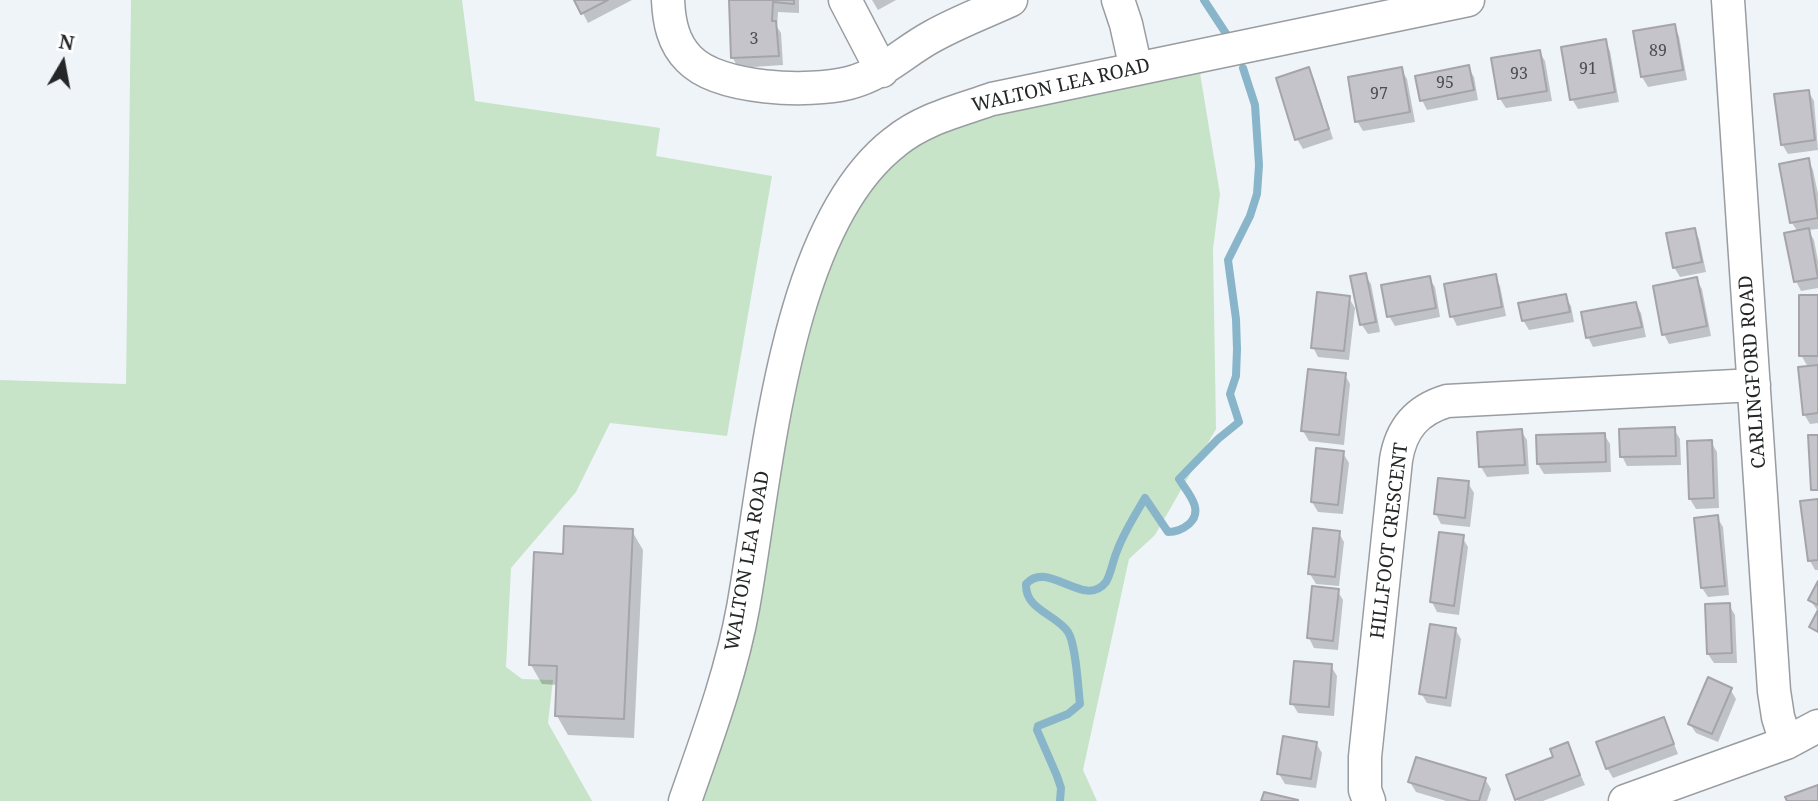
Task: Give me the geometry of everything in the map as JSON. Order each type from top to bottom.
[{"type":"street","points":[[668,0],[675,40],[688,58],[701,69],[717,76],[781,87],[815,88],[849,83],[882,71],[932,36],[1011,0]]},
{"type":"street","points":[[845,0],[882,71]]},
{"type":"street","points":[[1118,0],[1136,69]]},
{"type":"street","name":"WALTON LEA ROAD","points":[[685,801],[716,711],[743,610],[771,426],[794,329],[824,237],[860,178],[894,142],[930,120],[992,99],[1468,0]]},
{"type":"street","name":"CARLINGFORD ROAD","points":[[1728,0],[1774,691],[1786,743]]},
{"type":"street","name":"HILLFOOT CRESCENT","points":[[1369,801],[1365,790],[1365,757],[1395,474],[1399,447],[1410,423],[1419,413],[1432,405],[1447,401],[1754,385]]},
{"type":"street","points":[[1625,801],[1786,743],[1818,726]]},
{"type":"green space","points":[[131,0],[462,0],[475,101],[660,128],[656,156],[772,176],[727,436],[610,423],[576,492],[511,568],[506,667],[522,679],[553,680],[548,723],[592,801],[0,801],[0,380],[126,384]]},
{"type":"green space","points":[[1194,56],[1200,73],[1220,194],[1213,249],[1216,429],[1155,535],[1129,559],[1083,770],[1097,801],[685,801],[824,237],[894,142]]},
{"type":"building","points":[[574,0],[608,0],[581,14]]},
{"type":"building","points":[[729,0],[794,0],[794,4],[773,2],[772,21],[776,21],[779,56],[731,58]]},
{"type":"building","points":[[1675,24],[1683,70],[1641,77],[1633,31]]},
{"type":"building","points":[[1606,39],[1615,92],[1570,100],[1561,47]]},
{"type":"building","points":[[1540,50],[1547,91],[1498,99],[1491,58]]},
{"type":"building","points":[[1469,65],[1474,90],[1420,101],[1415,76]]},
{"type":"building","points":[[1309,67],[1329,129],[1295,140],[1276,78]]},
{"type":"building","points":[[1402,67],[1410,112],[1355,122],[1348,77]]},
{"type":"building","points":[[1809,90],[1815,140],[1781,145],[1774,94]]},
{"type":"building","points":[[1809,158],[1818,218],[1790,223],[1779,164]]},
{"type":"building","points":[[1695,228],[1702,262],[1673,268],[1666,233]]},
{"type":"building","points":[[1809,228],[1818,278],[1794,282],[1784,233]]},
{"type":"building","points":[[1366,273],[1376,322],[1360,325],[1350,276]]},
{"type":"building","points":[[1496,274],[1502,307],[1450,317],[1444,284]]},
{"type":"building","points":[[1430,276],[1436,308],[1387,317],[1381,285]]},
{"type":"building","points":[[1697,277],[1707,326],[1662,335],[1653,286]]},
{"type":"building","points":[[1317,292],[1350,296],[1344,351],[1311,348]]},
{"type":"building","points":[[1566,294],[1570,312],[1522,321],[1518,303]]},
{"type":"building","points":[[1799,295],[1818,295],[1818,356],[1799,356]]},
{"type":"building","points":[[1636,302],[1642,327],[1586,338],[1581,312]]},
{"type":"building","points":[[1818,365],[1818,413],[1803,415],[1798,367]]},
{"type":"building","points":[[1308,369],[1346,373],[1339,435],[1301,431]]},
{"type":"building","points":[[1675,427],[1676,456],[1620,457],[1619,429]]},
{"type":"building","points":[[1522,429],[1525,465],[1479,467],[1477,432]]},
{"type":"building","points":[[1605,433],[1606,462],[1537,464],[1536,435]]},
{"type":"building","points":[[1808,435],[1818,435],[1818,490],[1811,490]]},
{"type":"building","points":[[1712,440],[1714,498],[1689,499],[1687,441]]},
{"type":"building","points":[[1316,448],[1344,451],[1338,505],[1311,502]]},
{"type":"building","points":[[1438,478],[1469,481],[1465,518],[1434,514]]},
{"type":"building","points":[[1818,499],[1818,560],[1808,561],[1800,501]]},
{"type":"building","points":[[1718,515],[1725,586],[1701,588],[1694,518]]},
{"type":"building","points":[[564,526],[633,529],[624,719],[555,716],[557,666],[529,665],[534,552],[563,554]]},
{"type":"building","points":[[1313,528],[1340,531],[1335,577],[1308,574]]},
{"type":"building","points":[[1439,532],[1464,535],[1454,606],[1430,602]]},
{"type":"building","points":[[1818,581],[1818,605],[1808,600]]},
{"type":"building","points":[[1312,586],[1339,589],[1333,641],[1307,638]]},
{"type":"building","points":[[1730,603],[1732,653],[1707,654],[1705,604]]},
{"type":"building","points":[[1818,610],[1818,632],[1809,627]]},
{"type":"building","points":[[1430,624],[1456,628],[1446,698],[1419,694]]},
{"type":"building","points":[[1294,661],[1332,664],[1329,707],[1290,704]]},
{"type":"building","points":[[1708,677],[1732,688],[1712,734],[1688,724]]},
{"type":"building","points":[[1664,717],[1674,744],[1606,769],[1596,742]]},
{"type":"building","points":[[1283,736],[1317,742],[1311,779],[1277,774]]},
{"type":"building","points":[[1568,742],[1580,775],[1515,800],[1506,775],[1553,757],[1550,749]]},
{"type":"building","points":[[1416,757],[1486,778],[1479,801],[1408,782]]},
{"type":"building","points":[[1818,785],[1818,801],[1787,801],[1785,797]]},
{"type":"building","points":[[1264,792],[1298,800],[1298,801],[1261,801]]},
{"type":"waterway","points":[[1204,0],[1227,35]]},
{"type":"waterway","points":[[1060,801],[1061,788],[1037,730],[1038,726],[1068,714],[1080,704],[1075,656],[1068,632],[1030,600],[1026,584],[1035,578],[1045,577],[1087,591],[1097,589],[1108,579],[1123,537],[1145,498],[1168,532],[1186,526],[1193,519],[1195,507],[1179,479],[1218,439],[1239,422],[1230,394],[1236,376],[1237,349],[1228,260],[1250,216],[1257,194],[1259,165],[1255,105],[1243,68]]}]
